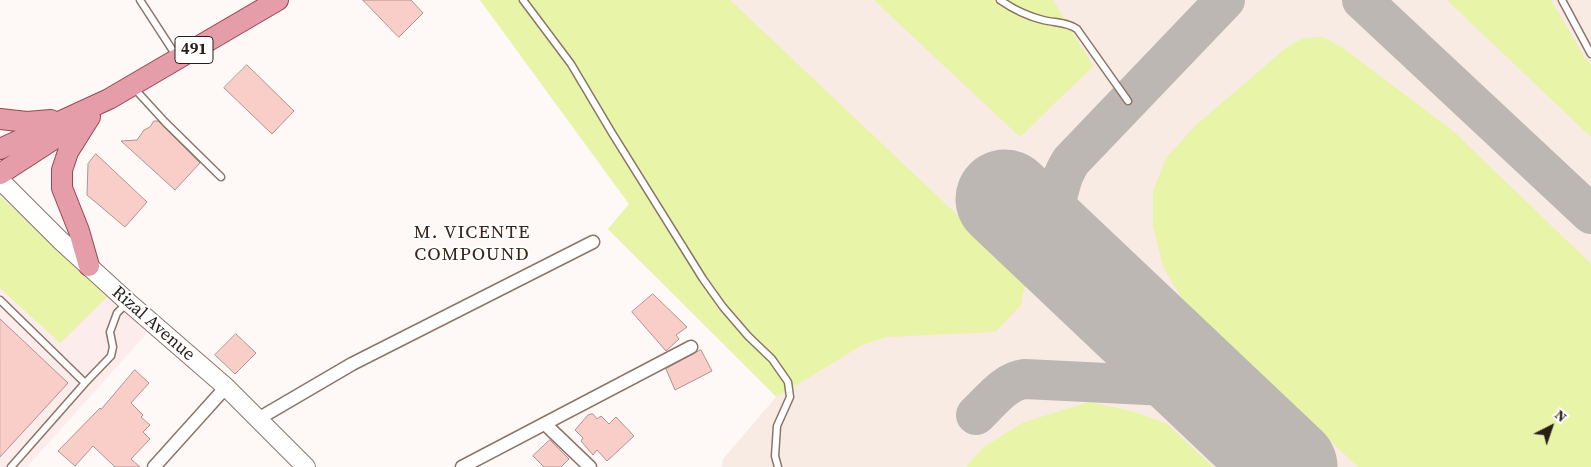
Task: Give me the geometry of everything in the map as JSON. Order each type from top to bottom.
[{"type":"main road","name":"491","points":[[0,150],[109,99],[278,0]]},
{"type":"main road","name":"491","points":[[0,174],[90,117],[109,99]]},
{"type":"main road","points":[[89,266],[62,188],[62,170],[68,152],[90,117]]},
{"type":"main road","points":[[0,119],[27,122],[68,118]]},
{"type":"street","name":"Rizal Avenue","points":[[0,180],[128,302],[226,387],[306,467]]},
{"type":"street","points":[[258,419],[352,364],[593,242]]},
{"type":"street","points":[[462,467],[691,346]]},
{"type":"street","points":[[154,467],[226,387]]},
{"type":"street","points":[[545,424],[590,467]]},
{"type":"lane","points":[[140,0],[178,59]]},
{"type":"lane","points":[[523,0],[571,64],[703,279],[723,307],[748,336],[772,359],[788,382],[790,397],[777,426],[775,456],[778,467]]},
{"type":"lane","points":[[1000,0],[1025,14],[1056,23],[1069,24],[1077,29],[1128,101]]},
{"type":"lane","points":[[1562,0],[1591,54]]},
{"type":"lane","points":[[132,86],[165,122],[221,177]]},
{"type":"lane","points":[[0,300],[85,383]]},
{"type":"lane","points":[[11,467],[111,356],[113,347],[110,332],[113,321],[117,313],[128,302]]},
{"type":"shaded area","points":[[480,0],[1591,0],[1591,467],[722,467],[723,459],[776,397],[608,229],[629,204]]},
{"type":"shaded area","points":[[0,196],[147,333],[27,467],[0,467]]},
{"type":"green space","points":[[480,0],[730,0],[1027,281],[1021,305],[995,332],[886,337],[862,345],[777,397],[608,229],[629,204]]},
{"type":"green space","points":[[874,0],[1053,0],[1093,66],[1020,137]]},
{"type":"green space","points":[[1447,0],[1551,0],[1585,58],[1591,64],[1591,137]]},
{"type":"green space","points":[[1323,37],[1343,48],[1453,131],[1591,264],[1591,467],[1358,467],[1185,303],[1163,267],[1153,226],[1153,191],[1166,158],[1195,126],[1286,48],[1303,38]]},
{"type":"green space","points":[[0,196],[107,297],[60,343],[0,288]]},
{"type":"green space","points":[[1089,402],[1131,411],[1166,423],[1213,467],[966,467],[984,447],[1024,422]]},
{"type":"building","points":[[363,0],[411,0],[423,13],[399,37]]},
{"type":"building","points":[[247,65],[294,111],[272,134],[224,88]]},
{"type":"building","points":[[154,121],[158,121],[200,163],[175,190],[121,141],[137,140]]},
{"type":"building","points":[[96,154],[147,202],[125,227],[87,195],[88,164]]},
{"type":"building","points":[[653,294],[687,327],[676,335],[679,339],[666,351],[632,312]]},
{"type":"building","points":[[0,319],[68,383],[0,457]]},
{"type":"building","points":[[236,334],[256,353],[235,374],[215,355]]},
{"type":"building","points":[[701,350],[712,371],[675,390],[666,369]]},
{"type":"building","points":[[135,370],[149,383],[131,403],[143,415],[141,417],[150,425],[143,432],[150,439],[131,459],[140,467],[115,467],[93,446],[75,466],[58,451],[101,409]]},
{"type":"building","points":[[593,414],[597,419],[601,416],[609,424],[616,417],[634,436],[607,461],[597,450],[593,455],[581,441],[583,438],[575,430],[588,415]]},
{"type":"building","points":[[550,440],[569,459],[561,467],[544,467],[533,456]]},
{"type":"taxiway","points":[[1081,271],[1061,235],[1056,216],[1058,194],[1066,170],[1071,161],[1225,0]]},
{"type":"taxiway","points":[[1362,0],[1591,214]]},
{"type":"taxiway","points":[[976,415],[1004,388],[1025,379],[1167,386],[1217,400]]},
{"type":"runway","points":[[1005,199],[1288,467]]},
{"type":"district","name":"M. VICENTE COMPOUND","points":[[472,244]]}]
